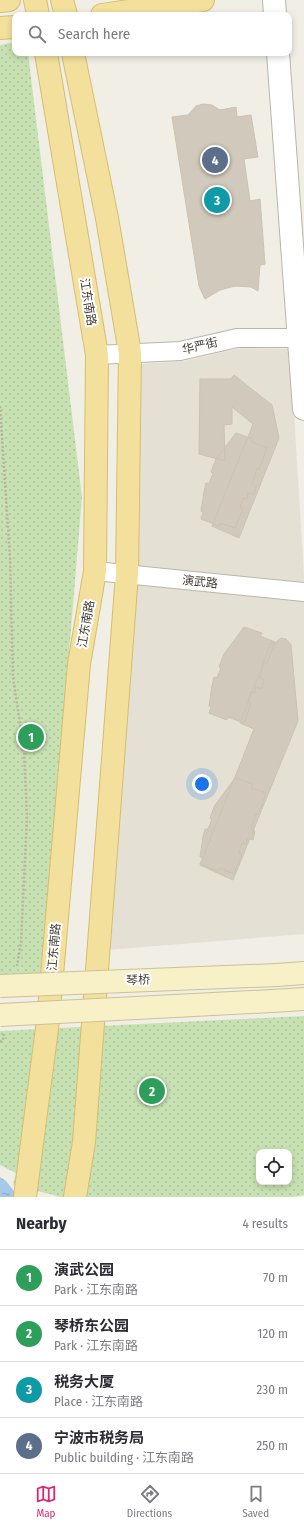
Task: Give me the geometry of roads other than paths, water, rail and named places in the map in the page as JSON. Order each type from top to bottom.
[{"type":"main road","points":[[0,1],[9,0]]},
{"type":"main road","points":[[35,0],[37,12]]},
{"type":"main road","points":[[62,0],[65,12]]},
{"type":"main road","points":[[122,12],[203,0]]},
{"type":"main road","points":[[0,28],[12,27]]},
{"type":"main road","name":"江东南路","points":[[25,1197],[48,1021],[79,664],[95,571],[97,355],[47,56]]},
{"type":"main road","points":[[75,56],[107,218],[130,353],[127,574],[84,1142],[76,1191]]},
{"type":"main road","name":"琴桥","points":[[8,979],[277,975],[304,973]]},
{"type":"main road","points":[[2,1024],[304,999]]},
{"type":"street","points":[[274,0],[275,12]]},
{"type":"street","points":[[278,56],[302,338],[304,409]]},
{"type":"street","name":"华严街","points":[[97,355],[180,351],[237,338],[302,338]]},
{"type":"street","name":"演武路","points":[[95,571],[304,592]]},
{"type":"water","points":[[0,1177],[6,1181],[14,1191],[38,1197],[0,1197]]},
{"type":"place","name":"宁波市税务局","points":[[215,160]]},
{"type":"place","name":"税务大厦","points":[[217,200]]},
{"type":"place","name":"演武公园","points":[[31,737]]},
{"type":"place","name":"琴桥东公园","points":[[152,1091]]}]
